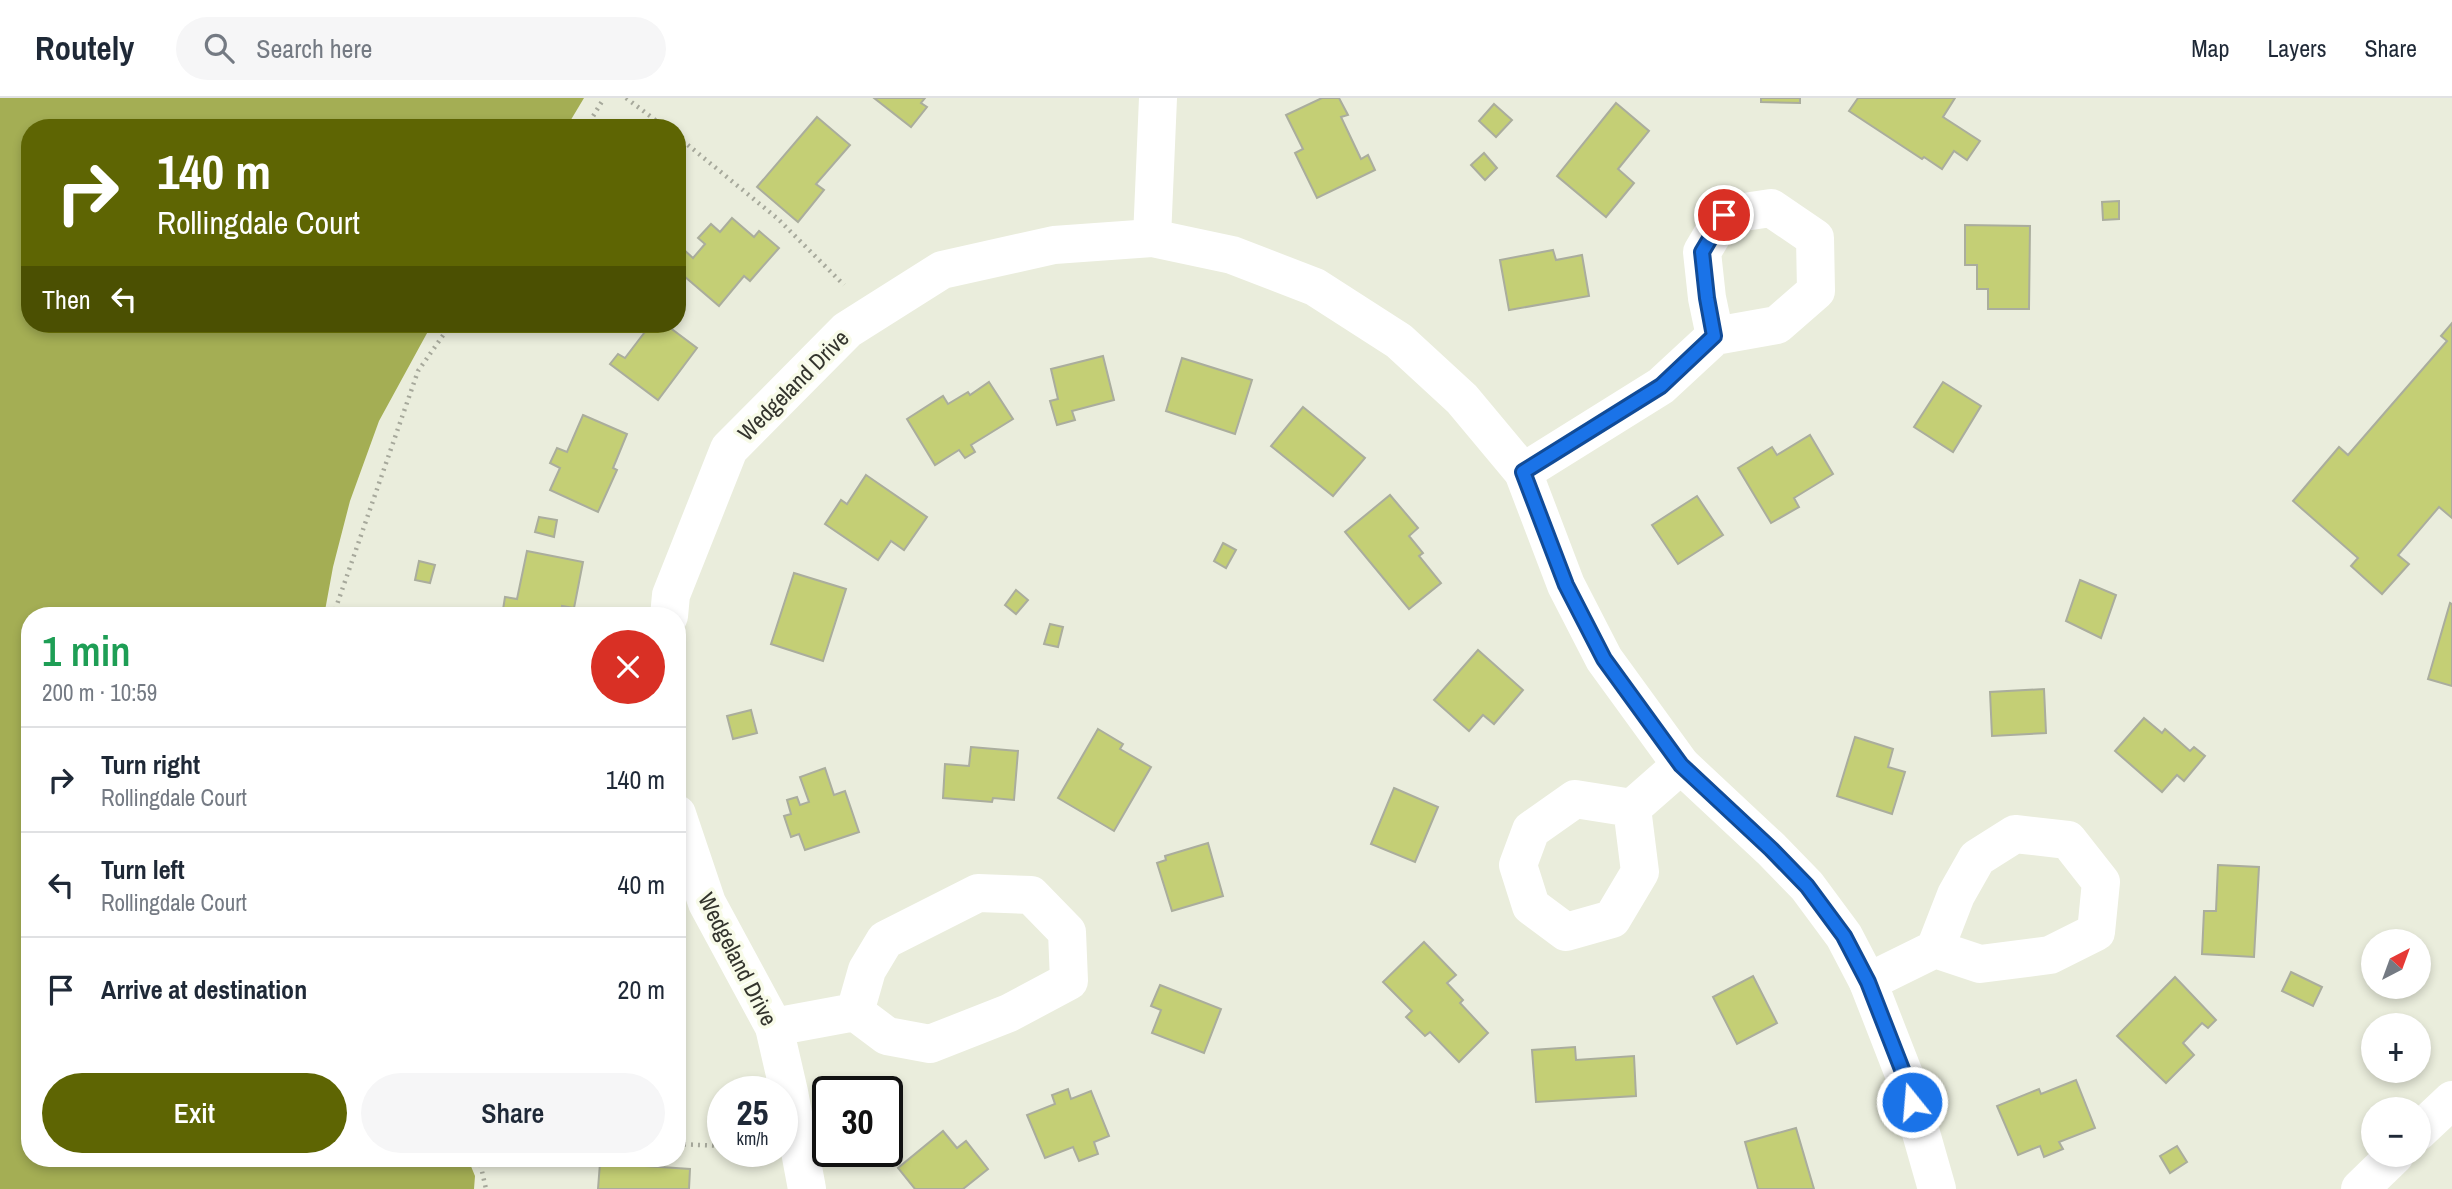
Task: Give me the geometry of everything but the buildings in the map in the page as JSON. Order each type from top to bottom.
[{"type":"street","points":[[1152,238],[1158,98]]},
{"type":"street","name":"Wedgeland Drive","points":[[670,607],[671,595],[729,449],[847,330],[942,270],[1054,246],[1152,238],[1232,255],[1315,287],[1399,341],[1462,399],[1523,472],[1566,585],[1604,659],[1681,765],[1807,886],[1844,936],[1868,982],[1905,1077],[1937,1189]]},
{"type":"street","points":[[1523,472],[1661,386],[1714,336]]},
{"type":"street","points":[[1632,808],[1681,765]]},
{"type":"street","name":"Wedgeland Drive","points":[[686,841],[707,903],[774,1027],[807,1189]]},
{"type":"street","points":[[774,1027],[855,1012],[887,1036],[930,1044],[1009,1013],[1069,981],[1067,932],[1031,895],[978,893],[885,940],[867,970],[855,1012]]},
{"type":"street","points":[[1868,982],[1935,949]]},
{"type":"street","points":[[2431,1120],[2452,1100]]},
{"type":"street","points":[[2360,1189],[2383,1167]]},
{"type":"path","points":[[591,119],[604,98]]},
{"type":"path","points":[[626,98],[654,119]]},
{"type":"path","points":[[686,143],[778,219],[844,285]]},
{"type":"path","points":[[336,607],[418,371],[445,333]]},
{"type":"path","points":[[686,1144],[707,1145]]},
{"type":"path","points":[[481,1167],[486,1189]]},
{"type":"shaded area","points":[[0,98],[584,98],[571,119],[21,119],[21,333],[427,333],[379,421],[350,501],[326,607],[21,607],[21,1167],[471,1167],[475,1176],[474,1189],[0,1189]]},
{"type":"route","points":[[1724,215],[1702,252],[1714,336],[1661,386],[1523,472],[1566,585],[1604,659],[1681,765],[1807,886],[1844,936],[1868,982],[1912,1102]]}]
